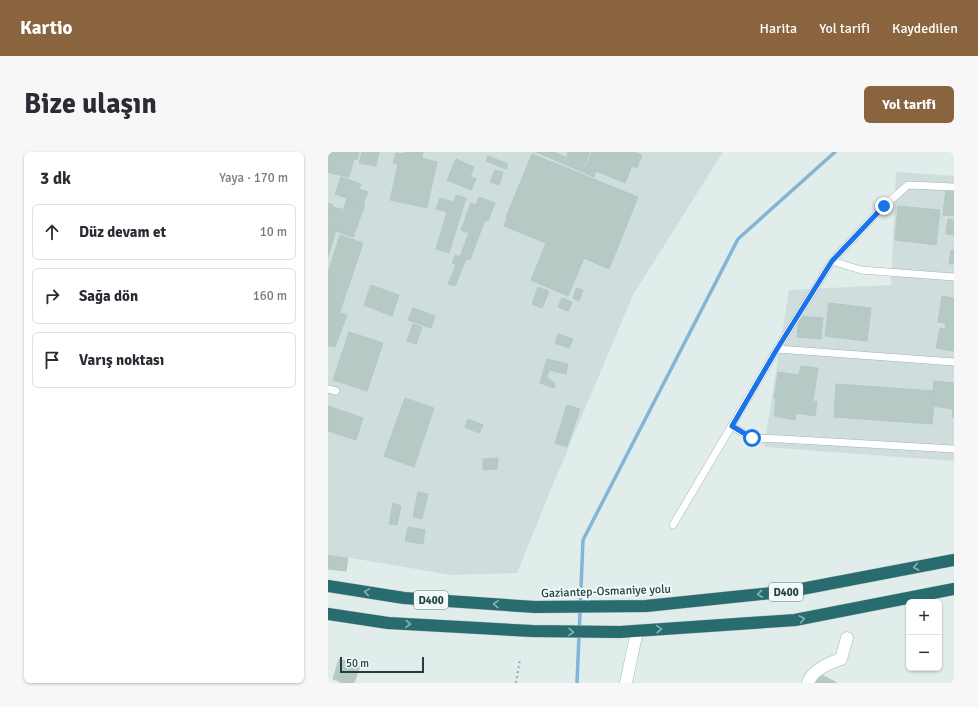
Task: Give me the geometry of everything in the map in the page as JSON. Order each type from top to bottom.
[{"type":"highway","name":"Gaziantep-Osmaniye yolu","points":[[328,586],[404,598],[535,607],[646,606],[791,591],[954,560]]},
{"type":"highway","name":"D400","points":[[328,614],[388,623],[532,631],[620,632],[794,620],[954,589]]},
{"type":"street","points":[[626,683],[637,631]]},
{"type":"street","points":[[808,683],[809,679],[824,665],[841,659],[847,638]]},
{"type":"lane","points":[[673,525],[777,349],[832,261],[884,206],[908,185],[954,187]]},
{"type":"lane","points":[[832,261],[861,270],[954,277]]},
{"type":"lane","points":[[777,349],[954,362]]},
{"type":"lane","points":[[328,389],[336,391]]},
{"type":"lane","points":[[732,426],[752,438],[954,449]]},
{"type":"path","points":[[516,683],[520,659]]},
{"type":"shaded area","points":[[328,152],[723,152],[633,295],[517,573],[451,575],[328,554]]},
{"type":"shaded area","points":[[896,172],[954,176],[954,461],[764,447],[789,290],[891,285]]},
{"type":"building","points":[[328,152],[334,152],[329,173],[328,172]]},
{"type":"building","points":[[335,152],[359,152],[357,160],[354,159],[349,177],[330,173]]},
{"type":"building","points":[[362,152],[379,152],[376,166],[359,163]]},
{"type":"building","points":[[405,152],[423,152],[422,158],[437,162],[427,208],[390,200],[398,164],[393,163],[396,153],[404,154]]},
{"type":"building","points":[[536,152],[554,152],[586,166],[592,152],[635,152],[642,155],[637,168],[632,166],[625,183],[596,171],[594,177]]},
{"type":"building","points":[[568,152],[581,152],[578,161],[567,157]]},
{"type":"building","points":[[582,152],[590,152],[585,164],[578,161]]},
{"type":"building","points":[[532,154],[638,197],[609,269],[584,258],[568,296],[531,280],[546,243],[504,226],[506,217]]},
{"type":"building","points":[[488,156],[508,164],[506,169],[486,161]]},
{"type":"building","points":[[456,159],[474,167],[470,177],[476,179],[471,190],[447,180]]},
{"type":"building","points":[[495,170],[503,172],[499,185],[490,182]]},
{"type":"building","points":[[341,177],[361,184],[359,189],[368,192],[363,204],[335,194]]},
{"type":"building","points":[[946,188],[954,189],[954,216],[943,215]]},
{"type":"building","points":[[456,195],[466,198],[449,253],[436,249],[447,212],[436,209],[440,198],[454,202]]},
{"type":"building","points":[[479,197],[495,203],[488,221],[485,220],[470,260],[460,256],[469,233],[461,230],[471,203],[476,205]]},
{"type":"building","points":[[347,199],[365,205],[353,237],[336,231]]},
{"type":"building","points":[[328,203],[333,205],[329,216],[328,216]]},
{"type":"building","points":[[898,206],[940,210],[936,245],[895,240]]},
{"type":"building","points":[[332,207],[342,209],[328,257],[328,219]]},
{"type":"building","points":[[948,219],[954,220],[954,235],[946,234]]},
{"type":"building","points":[[340,235],[363,243],[328,347],[328,272]]},
{"type":"building","points":[[951,250],[954,250],[954,264],[949,264]]},
{"type":"building","points":[[455,255],[466,259],[455,286],[448,284],[456,265],[452,263]]},
{"type":"building","points":[[371,285],[399,295],[392,316],[364,305]]},
{"type":"building","points":[[538,287],[549,291],[542,308],[532,304]]},
{"type":"building","points":[[576,288],[583,290],[579,301],[573,298]]},
{"type":"building","points":[[942,296],[954,298],[954,351],[936,348],[940,328],[945,329],[946,323],[938,322]]},
{"type":"building","points":[[562,298],[572,302],[568,311],[558,307]]},
{"type":"building","points":[[829,303],[871,308],[867,341],[825,336]]},
{"type":"building","points":[[413,308],[435,316],[431,328],[408,320]]},
{"type":"building","points":[[340,313],[347,315],[335,347],[328,345]]},
{"type":"building","points":[[799,316],[823,318],[821,339],[797,337]]},
{"type":"building","points":[[413,324],[422,327],[416,344],[407,341]]},
{"type":"building","points":[[349,332],[383,343],[367,391],[333,380]]},
{"type":"building","points":[[558,334],[573,339],[569,348],[555,343]]},
{"type":"building","points":[[547,359],[568,364],[566,374],[549,370],[547,378],[555,383],[554,388],[540,383]]},
{"type":"building","points":[[801,366],[818,368],[813,401],[817,402],[815,416],[796,413],[795,420],[774,416],[776,398],[774,398],[778,372],[799,375]]},
{"type":"building","points":[[934,381],[954,383],[954,417],[952,417],[953,409],[932,406]]},
{"type":"building","points":[[836,384],[935,391],[932,424],[834,417]]},
{"type":"building","points":[[405,398],[434,408],[414,467],[384,456]]},
{"type":"building","points":[[567,405],[580,409],[567,447],[555,443]]},
{"type":"building","points":[[328,406],[363,418],[356,440],[328,431]]},
{"type":"building","points":[[468,419],[483,425],[479,433],[465,427]]},
{"type":"building","points":[[498,458],[497,469],[483,470],[483,459]]},
{"type":"building","points":[[418,492],[428,494],[422,519],[413,517]]},
{"type":"building","points":[[393,503],[401,506],[397,525],[389,524]]},
{"type":"building","points":[[408,527],[425,530],[423,544],[405,541]]},
{"type":"building","points":[[328,555],[348,558],[346,571],[328,569]]},
{"type":"building","points":[[339,659],[360,666],[354,683],[340,683],[340,681],[333,679]]},
{"type":"building","points":[[820,674],[837,683],[815,683]]},
{"type":"waterway","points":[[577,683],[583,540],[738,239],[835,152]]},
{"type":"route","points":[[752,438],[732,426],[777,349],[832,261],[884,206]]}]
